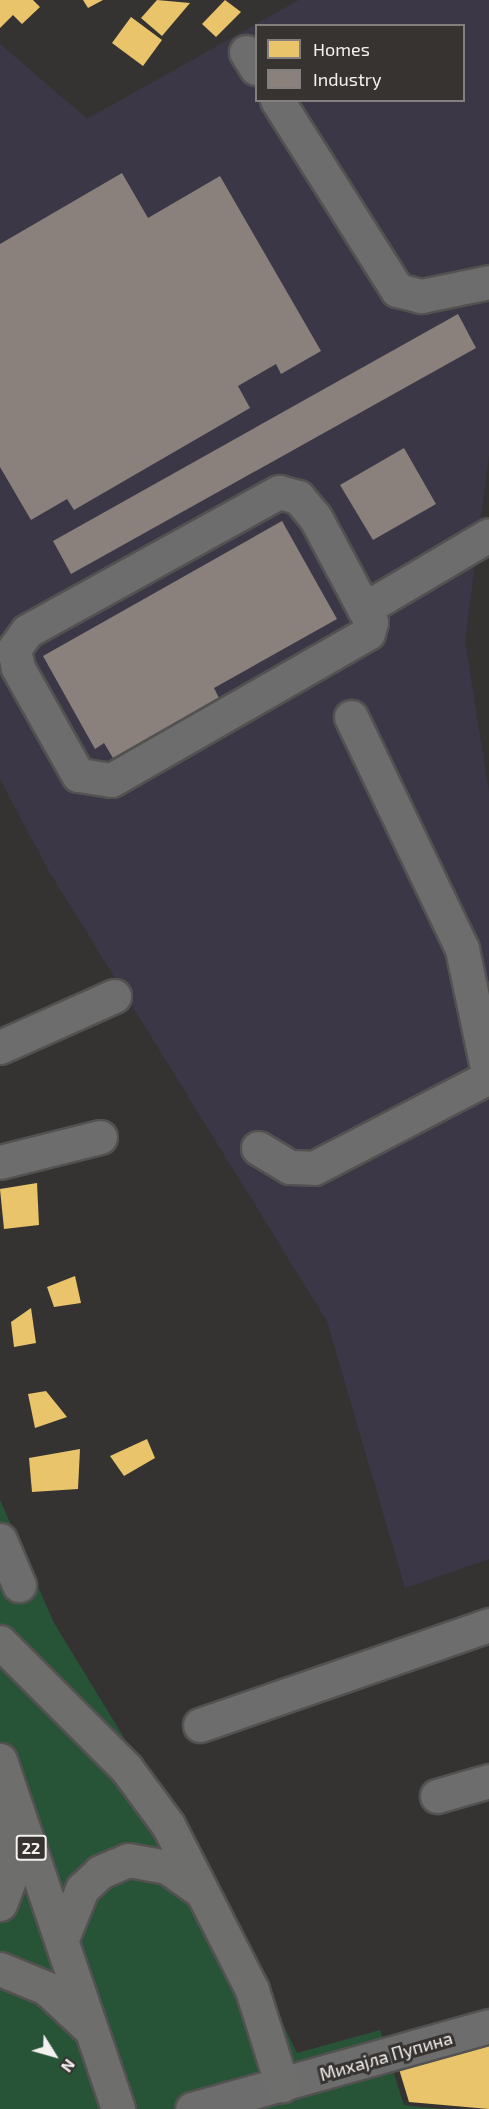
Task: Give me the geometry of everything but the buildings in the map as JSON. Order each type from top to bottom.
[{"type":"main road","points":[[0,1642],[138,1782],[207,1896],[252,1990],[286,2097]]},
{"type":"main road","points":[[0,1904],[15,1850],[1,1761]]},
{"type":"main road","name":"22","points":[[1,1761],[63,1936],[115,2101]]},
{"type":"main road","points":[[63,1936],[82,1890],[100,1872],[128,1860],[167,1867],[207,1896]]},
{"type":"main road","points":[[0,1969],[46,1988],[94,2034]]},
{"type":"street","points":[[278,102],[397,290],[422,296],[489,282]]},
{"type":"street","points":[[279,492],[298,497],[315,517],[364,609],[371,622],[358,642],[111,780],[78,776],[18,668],[14,650],[27,631],[279,492]]},
{"type":"street","points":[[364,609],[489,535]]},
{"type":"street","points":[[258,1148],[290,1167],[314,1168],[489,1077],[462,949],[351,717]]},
{"type":"street","points":[[0,1047],[114,996]]},
{"type":"street","points":[[0,1162],[100,1137]]},
{"type":"street","points":[[0,1540],[19,1585]]},
{"type":"street","points":[[200,1725],[489,1625]]},
{"type":"street","points":[[437,1796],[489,1781]]},
{"type":"street","name":"Михајла Пупина","points":[[192,2109],[286,2097],[489,2026]]},
{"type":"shaded area","points":[[299,0],[489,0],[489,455],[465,641],[489,792],[489,1559],[405,1588],[327,1321],[47,868],[0,779],[0,44],[87,119],[255,25],[255,102],[465,102],[465,24],[256,24]]},
{"type":"green space","points":[[0,1500],[54,1623],[220,1895],[297,2053],[380,2030],[404,2105],[440,2109],[0,2109]]}]
